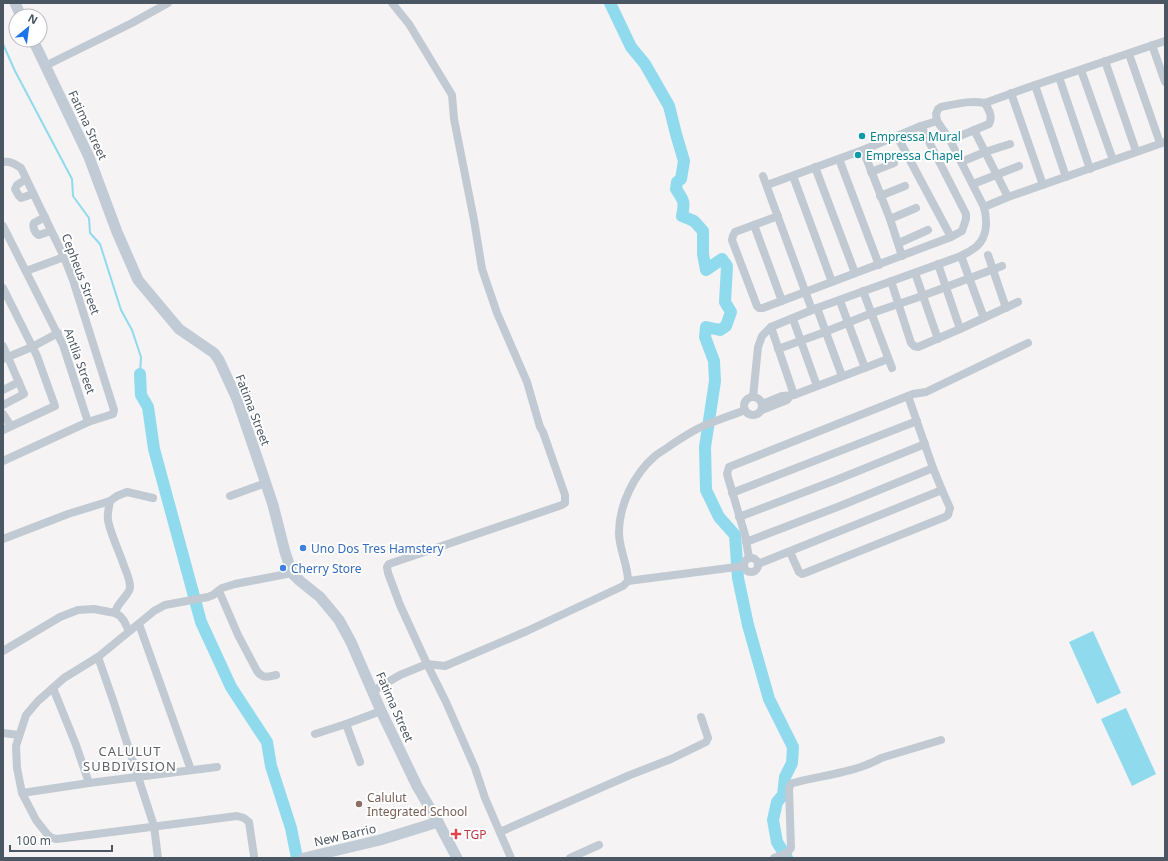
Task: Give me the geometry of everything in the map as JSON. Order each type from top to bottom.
[{"type":"street","points":[[45,66],[132,23],[168,3]]},
{"type":"street","points":[[392,3],[412,30],[452,95],[454,119],[482,269],[497,312],[527,382],[540,427],[562,484],[566,499],[562,506],[389,564],[387,567],[400,605],[475,768],[485,798],[511,858]]},
{"type":"street","points":[[753,397],[758,347],[762,336],[771,327],[863,291],[961,256],[978,246],[983,238],[986,226],[984,207],[950,140],[937,121],[936,114],[938,109],[965,102],[985,103],[1034,85],[1129,54],[1165,40]]},
{"type":"street","points":[[1152,45],[1165,82]]},
{"type":"street","name":"Fatima Street","points":[[36,48],[89,157],[117,232],[138,280],[179,329],[214,353],[219,360],[237,399],[266,483],[292,573],[320,597],[339,620],[351,642],[381,711],[417,786],[427,803],[435,823]]},
{"type":"street","points":[[984,207],[1008,197],[1163,142],[1129,54]]},
{"type":"street","points":[[1105,61],[1136,151]]},
{"type":"street","points":[[1081,70],[1113,160]]},
{"type":"street","points":[[1059,77],[1090,169]]},
{"type":"street","points":[[1034,85],[1066,177]]},
{"type":"street","points":[[1011,93],[1043,185]]},
{"type":"street","points":[[950,140],[989,124],[991,116],[985,103]]},
{"type":"street","points":[[768,185],[937,121]]},
{"type":"street","points":[[778,216],[735,232],[732,240],[759,308],[763,308],[805,291],[879,265],[951,237],[962,231],[966,214],[921,126]]},
{"type":"street","points":[[974,130],[1008,197]]},
{"type":"street","points":[[897,136],[951,237]]},
{"type":"street","points":[[961,162],[1010,144]]},
{"type":"street","points":[[863,150],[890,219],[902,256]]},
{"type":"street","points":[[839,159],[879,265]]},
{"type":"street","name":"Cepheus Street","points":[[3,162],[8,161],[21,168],[64,257],[73,280],[114,412],[113,414],[88,422]]},
{"type":"street","points":[[871,172],[894,163]]},
{"type":"street","points":[[973,184],[1019,166]]},
{"type":"street","points":[[815,167],[856,273]]},
{"type":"street","points":[[763,176],[768,185],[805,291],[815,309],[842,376]]},
{"type":"street","points":[[793,176],[832,282]]},
{"type":"street","points":[[26,179],[17,185],[15,189],[21,198],[33,194]]},
{"type":"street","points":[[880,196],[906,186]]},
{"type":"street","points":[[890,219],[916,208]]},
{"type":"street","points":[[45,217],[34,222],[33,226],[37,235],[39,236],[51,231]]},
{"type":"street","name":"Antlia Street","points":[[3,226],[66,351],[88,422]]},
{"type":"street","points":[[754,226],[782,301]]},
{"type":"street","points":[[898,243],[928,230]]},
{"type":"street","points":[[988,255],[1006,308]]},
{"type":"street","points":[[961,256],[984,318]]},
{"type":"street","points":[[26,271],[64,257]]},
{"type":"street","points":[[938,264],[960,329]]},
{"type":"street","points":[[778,350],[872,313],[899,305],[1002,266]]},
{"type":"street","points":[[915,273],[938,339]]},
{"type":"street","points":[[891,281],[911,343],[918,347],[1018,302]]},
{"type":"street","points":[[3,288],[42,369],[55,406],[3,430]]},
{"type":"street","points":[[863,291],[892,368]]},
{"type":"street","points":[[840,301],[865,368]]},
{"type":"street","points":[[793,319],[818,386]]},
{"type":"street","points":[[771,327],[793,395]]},
{"type":"street","points":[[6,358],[32,347],[58,333]]},
{"type":"street","points":[[749,558],[727,474],[732,465],[913,394],[926,392],[1028,343]]},
{"type":"street","points":[[3,346],[6,358],[19,382],[23,393],[23,395],[3,405]]},
{"type":"street","points":[[762,407],[759,399],[753,397],[750,397],[744,404],[747,413],[752,415],[758,414],[762,407],[787,400],[793,395],[888,359]]},
{"type":"street","points":[[3,390],[19,382]]},
{"type":"street","points":[[790,552],[802,574],[948,515],[950,508],[933,468],[908,396]]},
{"type":"street","points":[[628,581],[628,573],[619,535],[620,517],[630,489],[645,467],[656,455],[700,427],[745,410]]},
{"type":"street","points":[[3,414],[11,426]]},
{"type":"street","points":[[732,493],[917,421]]},
{"type":"street","points":[[3,461],[88,422]]},
{"type":"street","points":[[739,517],[925,444]]},
{"type":"street","points":[[746,542],[933,468]]},
{"type":"street","points":[[230,496],[266,483]]},
{"type":"street","points":[[758,564],[942,490]]},
{"type":"street","points":[[3,539],[68,514],[110,501],[116,496],[127,492],[153,498]]},
{"type":"street","points":[[110,501],[108,520],[127,573],[130,586],[130,591],[119,602],[115,613]]},
{"type":"street","points":[[373,691],[400,676],[427,664],[444,666],[527,631],[623,586],[628,581],[742,566],[749,558]]},
{"type":"street","points":[[749,558],[754,559],[758,564]]},
{"type":"street","points":[[742,566],[750,572],[757,569],[758,564]]},
{"type":"street","points":[[254,856],[249,822],[244,818],[237,816],[57,839],[52,838],[36,820],[22,793],[17,768],[16,746],[26,716],[38,701],[64,678],[98,657],[154,611],[165,605],[186,602],[213,595],[222,588],[235,584],[292,573]]},
{"type":"street","points":[[219,591],[238,635],[260,675],[265,677],[276,674]]},
{"type":"street","points":[[3,651],[60,618],[78,610],[94,609],[115,613],[124,621],[129,631]]},
{"type":"street","points":[[139,624],[191,770]]},
{"type":"street","points":[[98,657],[154,826],[158,858]]},
{"type":"street","points":[[53,688],[76,745],[89,783]]},
{"type":"street","points":[[315,734],[381,711]]},
{"type":"street","points":[[500,832],[630,775],[671,759],[706,742],[708,738],[701,717]]},
{"type":"street","points":[[346,724],[360,762]]},
{"type":"street","points":[[3,733],[20,735]]},
{"type":"street","points":[[780,856],[791,848],[789,804],[790,785],[855,768],[874,762],[881,758],[941,740]]},
{"type":"street","points":[[22,793],[217,767]]},
{"type":"street","points":[[435,823],[449,858]]},
{"type":"street","points":[[435,823],[457,858]]},
{"type":"street","name":"New Barrio","points":[[304,858],[380,840],[435,823]]},
{"type":"street","points":[[570,858],[599,845]]},
{"type":"water","points":[[1093,631],[1121,693],[1097,704],[1069,642]]},
{"type":"water","points":[[1126,708],[1156,774],[1132,786],[1101,719]]},
{"type":"waterway","points":[[610,3],[631,47],[645,64],[669,106],[684,161],[681,179],[677,182],[676,189],[683,202],[682,216],[694,221],[703,231],[703,254],[706,270],[722,259],[727,266],[725,302],[731,312],[726,326],[720,330],[706,327],[705,337],[714,361],[715,381],[705,447],[706,490],[719,517],[735,535],[738,578],[748,625],[769,699],[793,747],[792,763],[785,777],[783,795],[777,802],[773,820],[777,842],[787,858]]},
{"type":"waterway","points":[[3,44],[15,71],[72,179],[73,196],[89,218],[90,233],[100,244],[121,310],[132,330],[141,357],[140,374]]},
{"type":"waterway","points":[[140,374],[141,395],[148,407],[154,449],[201,622],[231,687],[267,742],[271,766],[291,828],[297,858]]},
{"type":"place","name":"Empressa Mural","points":[[862,136]]},
{"type":"place","name":"Empressa Chapel","points":[[858,155]]},
{"type":"place","name":"Uno Dos Tres Hamstery","points":[[303,548]]},
{"type":"place","name":"Cherry Store","points":[[283,568]]},
{"type":"place","name":"Calulut Integrated School","points":[[359,804]]},
{"type":"place","name":"TGP","points":[[456,834]]},
{"type":"district","name":"CALULUT SUBDIVISION","points":[[130,758]]}]
